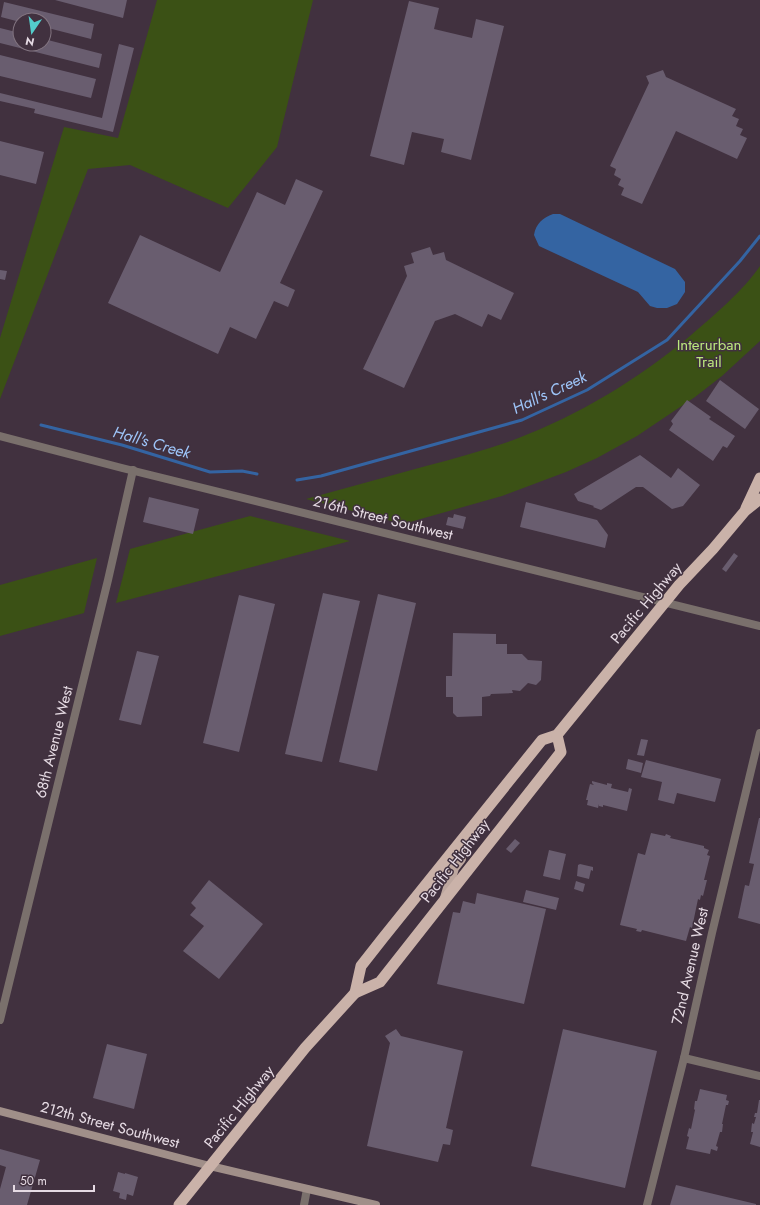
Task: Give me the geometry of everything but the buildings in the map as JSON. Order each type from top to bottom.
[{"type":"highway","name":"Pacific Highway","points":[[745,511],[760,478]]},
{"type":"highway","name":"Pacific Highway","points":[[355,994],[361,966],[542,740],[557,735],[665,602],[745,511],[760,499]]},
{"type":"highway","name":"Pacific Highway","points":[[179,1205],[301,1052],[355,994],[380,982],[561,752],[557,735]]},
{"type":"main road","points":[[445,898],[454,868],[462,856],[457,848]]},
{"type":"main road","name":"212th Street Southwest","points":[[0,1111],[210,1166],[376,1205]]},
{"type":"street","name":"216th Street Southwest","points":[[0,436],[760,626]]},
{"type":"street","name":"68th Avenue West","points":[[0,1020],[108,580],[133,470]]},
{"type":"street","name":"72nd Avenue West","points":[[647,1205],[684,1058],[760,733]]},
{"type":"street","points":[[684,1058],[760,1076]]},
{"type":"street","points":[[304,1205],[307,1188]]},
{"type":"green space","points":[[157,0],[313,0],[277,147],[228,208],[130,165],[88,169],[0,399],[0,338],[64,127],[118,138]]},
{"type":"green space","name":"Interurban Trail","points":[[760,266],[760,341],[722,376],[695,397],[637,436],[597,458],[566,472],[502,496],[403,524],[306,499],[494,447],[562,419],[628,382],[670,352],[737,294]]},
{"type":"green space","points":[[250,516],[350,541],[116,603],[130,549]]},
{"type":"green space","points":[[97,558],[84,613],[0,636],[0,585]]},
{"type":"water","points":[[553,214],[560,214],[675,269],[685,282],[685,292],[677,304],[667,308],[650,306],[638,292],[539,246],[534,235],[536,227],[543,219]]},
{"type":"waterway","name":"Hall's Creek","points":[[297,480],[321,476],[522,420],[587,390],[667,340],[740,261],[760,236]]},
{"type":"waterway","name":"Hall's Creek","points":[[41,425],[122,445],[210,472],[242,471],[257,474]]}]
